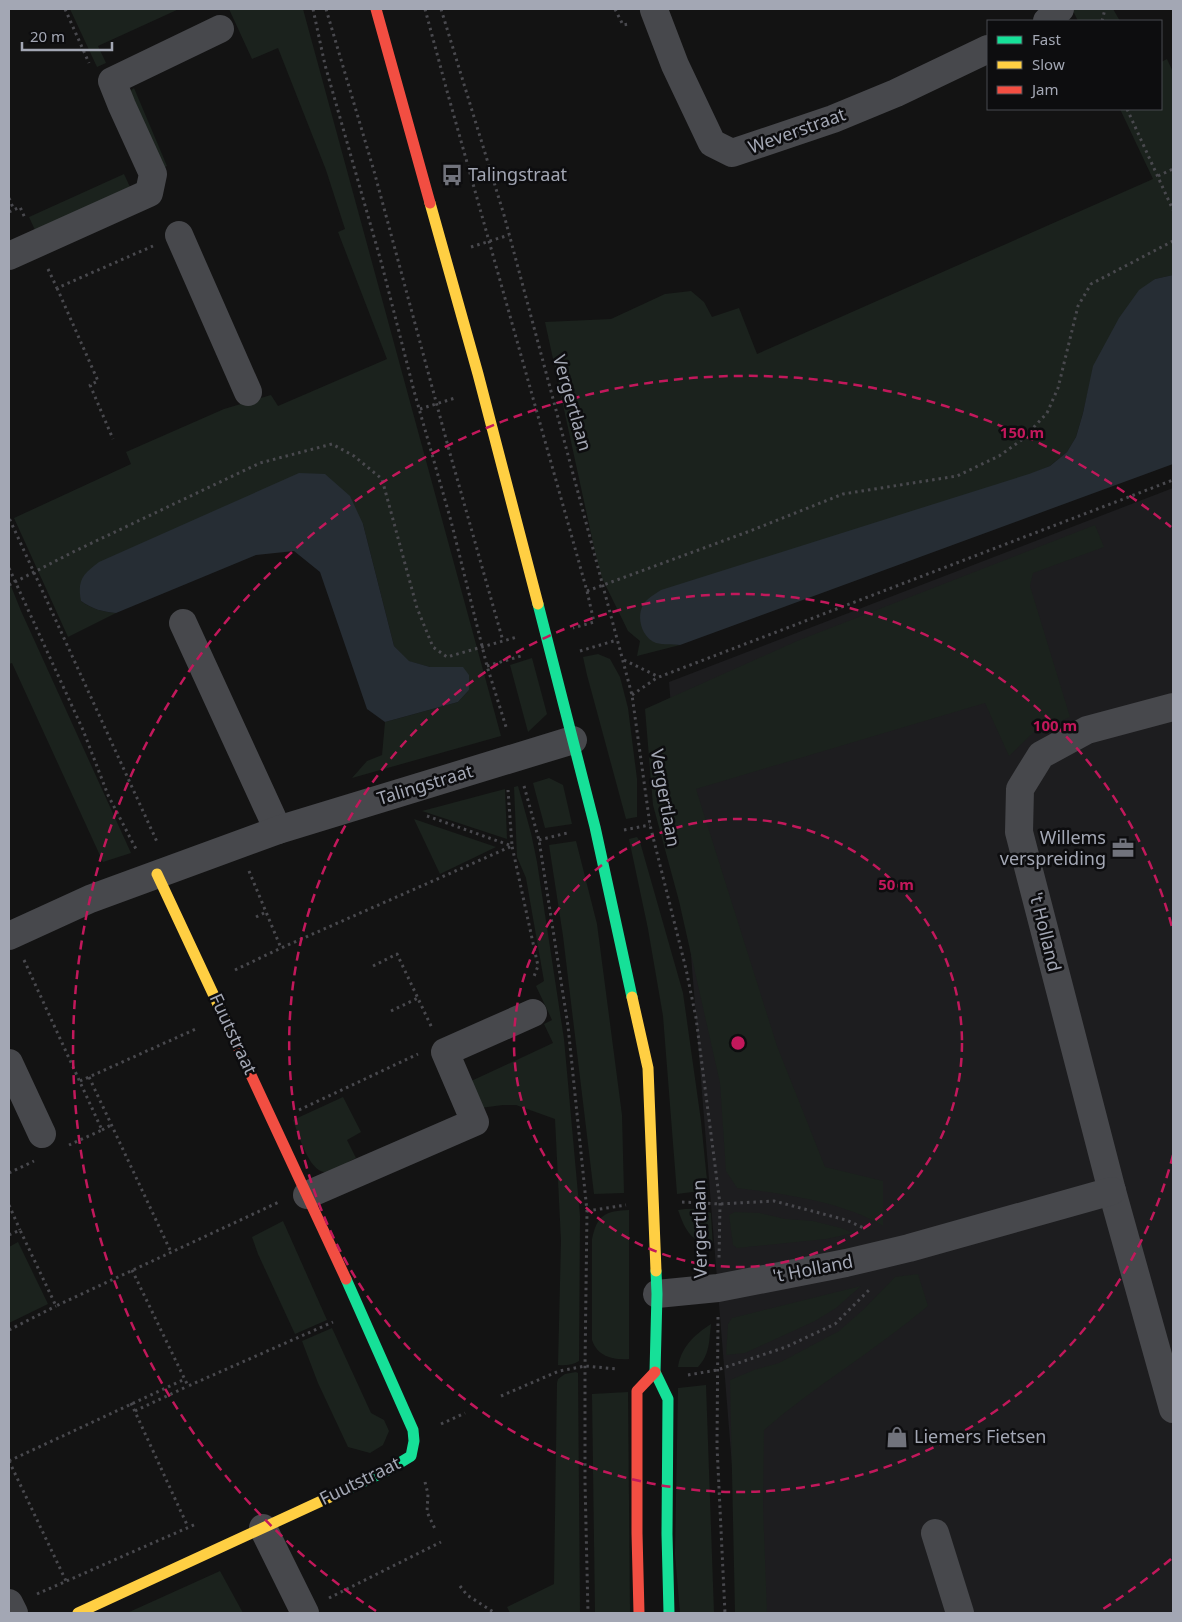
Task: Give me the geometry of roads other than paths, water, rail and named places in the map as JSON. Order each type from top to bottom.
[{"type":"street","points":[[376,9],[478,374],[573,740],[595,827],[648,1068],[657,1294],[655,1372],[668,1399],[667,1534],[669,1613]]},
{"type":"street","name":"Weverstraat","points":[[654,9],[675,65],[712,144],[732,154],[833,119],[896,93],[987,49]]},
{"type":"street","points":[[1048,20],[1060,9]]},
{"type":"street","points":[[9,256],[149,193],[153,174],[112,81],[220,29]]},
{"type":"street","points":[[179,234],[248,392]]},
{"type":"street","points":[[183,623],[278,830]]},
{"type":"street","name":"'t Holland","points":[[1173,707],[1087,730],[1041,755],[1020,788],[1019,832],[1112,1191],[1173,1409]]},
{"type":"street","name":"Talingstraat","points":[[9,936],[90,899],[150,859],[237,844],[573,740]]},
{"type":"street","name":"Fuutstraat","points":[[78,1613],[388,1470],[411,1456],[414,1441],[413,1430],[295,1198],[274,1122],[150,859]]},
{"type":"street","points":[[295,1198],[475,1122],[445,1052],[533,1013]]},
{"type":"street","points":[[9,1063],[42,1146]]},
{"type":"street","name":"'t Holland","points":[[657,1294],[718,1288],[846,1263],[909,1248],[1112,1191]]},
{"type":"street","points":[[639,1613],[637,1391],[655,1372]]},
{"type":"street","points":[[263,1528],[305,1612]]},
{"type":"street","points":[[935,1533],[960,1613]]},
{"type":"place","name":"Talingstraat","points":[[452,175]]},
{"type":"place","name":"Willems verspreiding","points":[[1123,848]]},
{"type":"place","name":"Liemers Fietsen","points":[[897,1437]]}]
